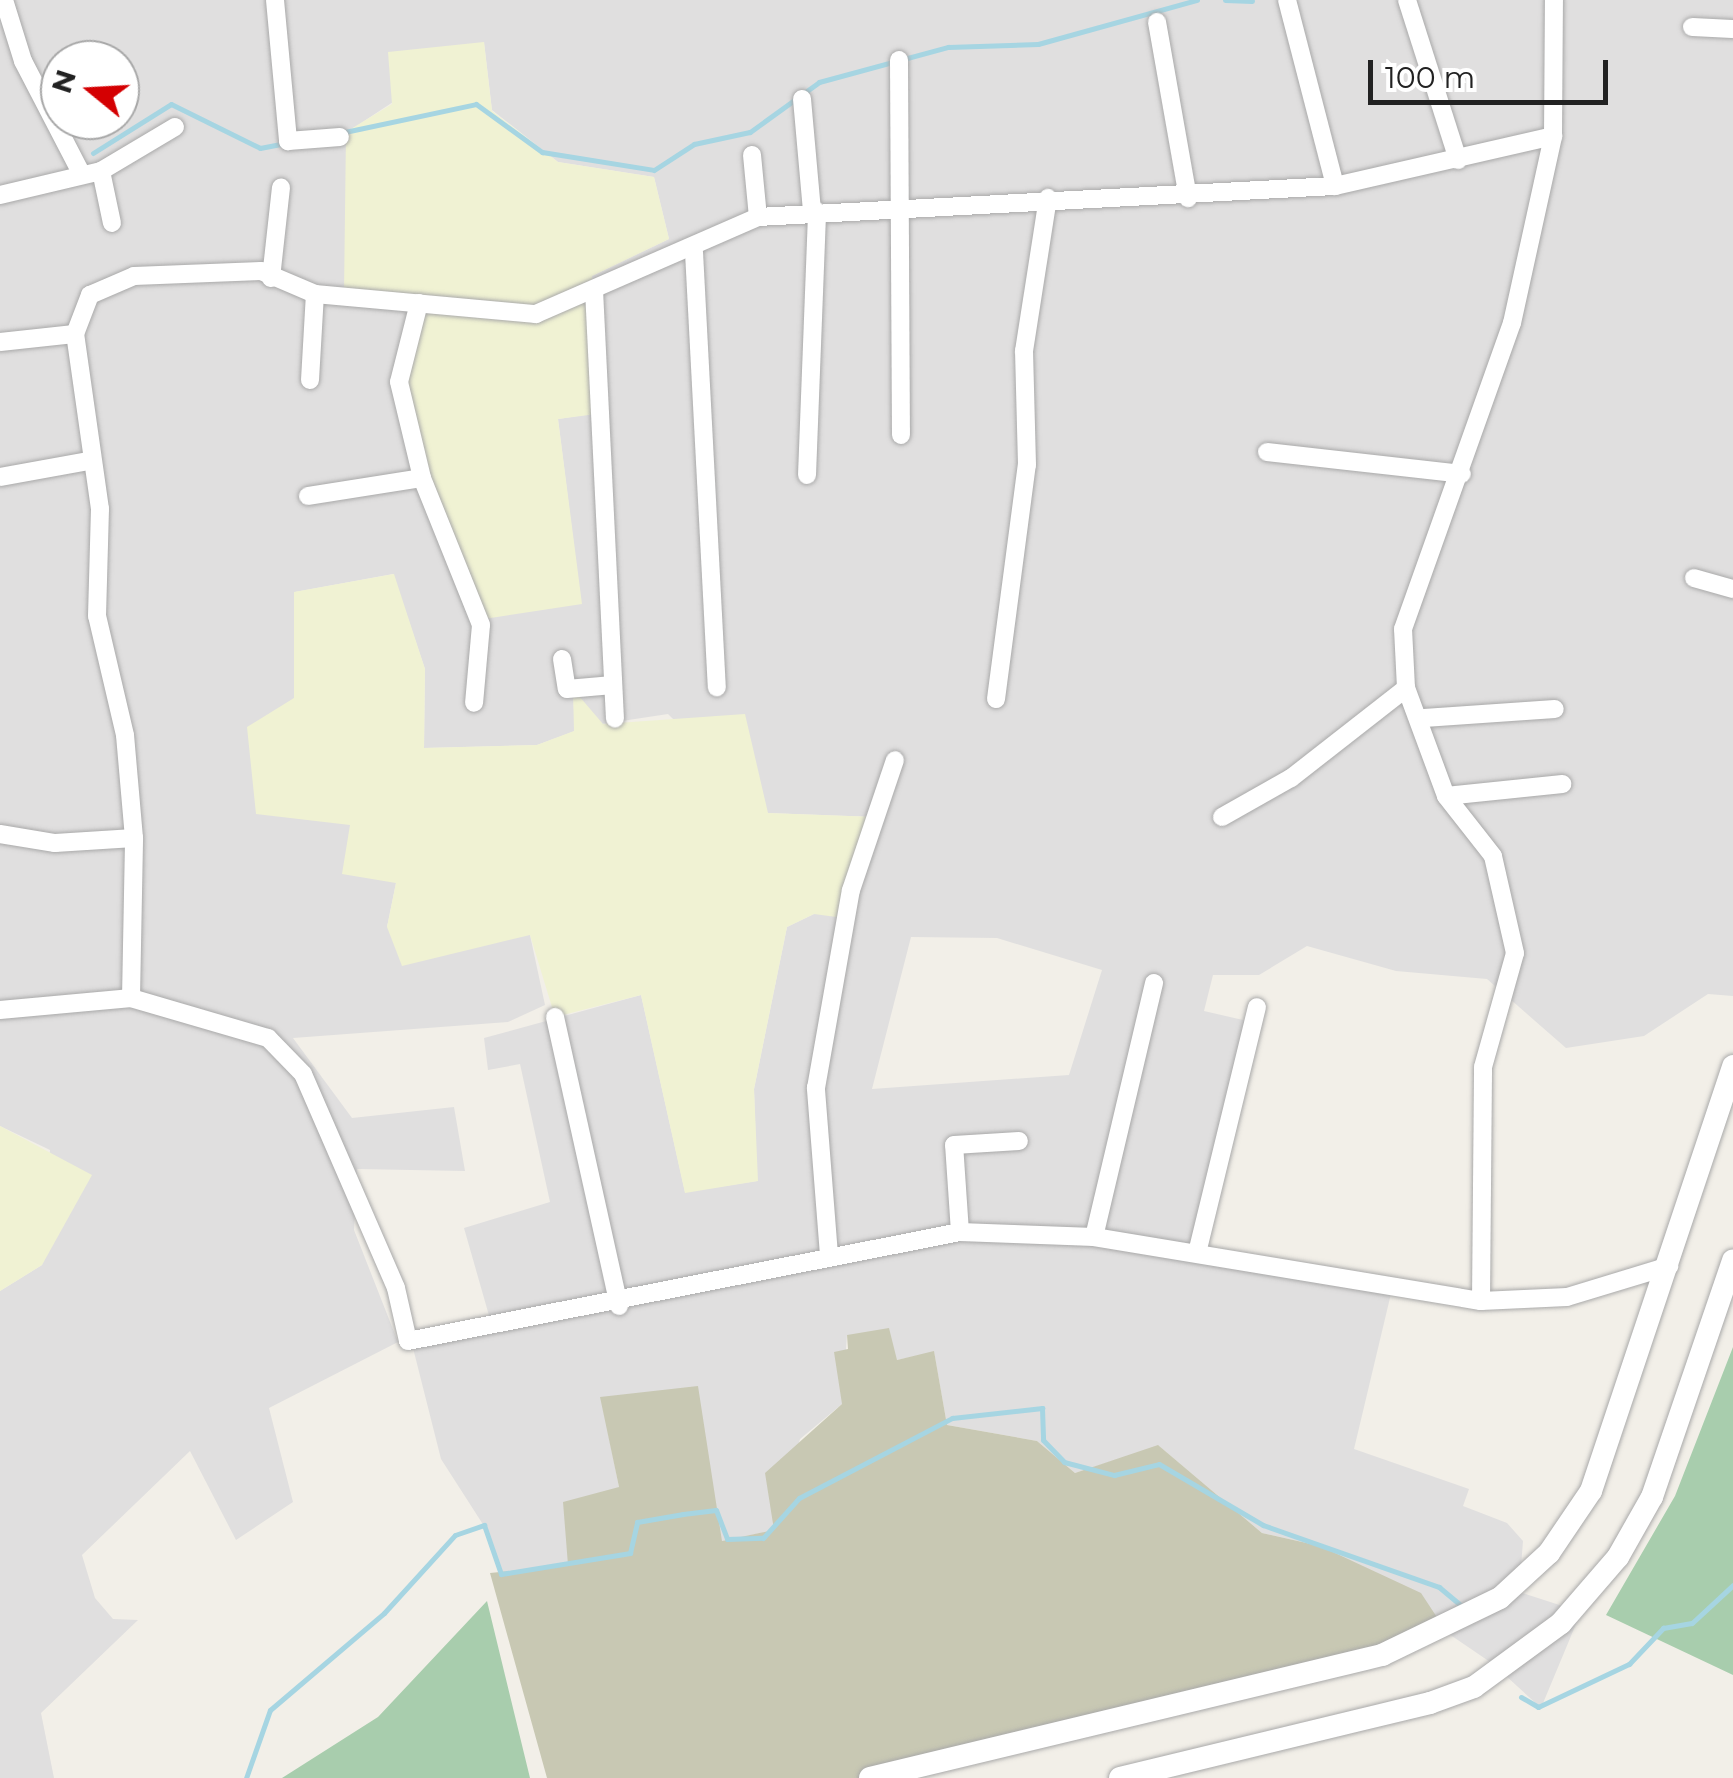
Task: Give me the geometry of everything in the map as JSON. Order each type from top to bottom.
[{"type":"street","points":[[4,0],[23,61],[92,173],[112,223]]},
{"type":"street","points":[[275,0],[288,141],[340,137]]},
{"type":"street","points":[[1287,0],[1334,186]]},
{"type":"street","points":[[1408,0],[1458,160]]},
{"type":"street","points":[[1481,1301],[1483,1068],[1515,953],[1493,856],[1446,796],[1424,718],[1406,688],[1403,629],[1462,474],[1512,323],[1552,136],[1554,0]]},
{"type":"street","points":[[1157,22],[1188,198]]},
{"type":"street","points":[[1692,27],[1733,29]]},
{"type":"street","points":[[899,60],[904,202],[901,435]]},
{"type":"street","points":[[802,99],[815,212],[807,475]]},
{"type":"street","points":[[0,195],[92,173],[175,127]]},
{"type":"street","points":[[131,998],[134,838],[124,735],[97,616],[100,509],[89,461],[75,334],[90,295],[134,276],[260,270],[315,294],[536,314],[694,252],[758,217],[904,202],[1188,198],[1334,186],[1552,136]]},
{"type":"street","points":[[752,156],[758,217]]},
{"type":"street","points":[[271,278],[281,188]]},
{"type":"street","points":[[996,699],[1027,465],[1024,351],[1048,198]]},
{"type":"street","points":[[694,252],[716,687]]},
{"type":"street","points":[[594,290],[615,718]]},
{"type":"street","points":[[310,380],[315,294]]},
{"type":"street","points":[[418,303],[398,377],[422,478],[480,625],[474,703]]},
{"type":"street","points":[[0,342],[75,334]]},
{"type":"street","points":[[1268,452],[1462,474]]},
{"type":"street","points":[[0,477],[89,461]]},
{"type":"street","points":[[308,496],[422,478]]},
{"type":"street","points":[[1694,578],[1733,589]]},
{"type":"street","points":[[562,659],[567,688],[613,685]]},
{"type":"street","points":[[1222,816],[1291,778],[1406,688]]},
{"type":"street","points":[[1424,718],[1555,709]]},
{"type":"street","points":[[829,1255],[816,1088],[852,890],[895,760]]},
{"type":"street","points":[[1446,796],[1562,784]]},
{"type":"street","points":[[0,834],[56,843],[134,838]]},
{"type":"street","points":[[1094,1236],[1154,983]]},
{"type":"street","points":[[0,1010],[131,998],[268,1038],[302,1074],[396,1288],[408,1342],[619,1306],[829,1255],[960,1232],[1094,1236],[1481,1301],[1568,1297],[1669,1266]]},
{"type":"street","points":[[1197,1253],[1257,1006]]},
{"type":"street","points":[[555,1017],[619,1306]]},
{"type":"street","points":[[870,1778],[1382,1655],[1500,1598],[1549,1553],[1591,1491],[1733,1066]]},
{"type":"street","points":[[960,1232],[954,1146],[1019,1142]]},
{"type":"street","points":[[1120,1778],[1430,1703],[1474,1687],[1547,1634],[1618,1557],[1652,1497],[1733,1260]]},
{"type":"shaded area","points":[[0,0],[1733,0],[1733,996],[1708,994],[1644,1036],[1566,1048],[1487,979],[1396,971],[1307,946],[1259,975],[1213,975],[1204,1011],[1256,1023],[1198,1253],[1394,1281],[1354,1449],[1469,1489],[1463,1506],[1507,1523],[1523,1541],[1519,1592],[1581,1612],[1541,1708],[1493,1664],[1320,1546],[1262,1533],[1159,1446],[1075,1473],[1037,1441],[947,1425],[934,1352],[897,1360],[847,1335],[842,1404],[800,1439],[775,1530],[722,1541],[601,1397],[619,1487],[569,1565],[501,1574],[484,1526],[441,1459],[413,1348],[490,1319],[464,1228],[550,1202],[520,1064],[488,1070],[484,1038],[641,995],[685,1192],[757,1181],[754,1089],[787,927],[814,914],[875,817],[768,813],[668,714],[602,724],[573,691],[575,731],[537,745],[424,748],[425,669],[393,574],[295,592],[294,698],[351,825],[396,883],[387,927],[530,935],[545,1005],[508,1022],[293,1038],[352,1118],[454,1107],[465,1171],[357,1169],[354,1230],[398,1342],[269,1408],[293,1502],[236,1540],[190,1451],[82,1555],[95,1598],[113,1619],[138,1620],[41,1713],[54,1778],[0,1778],[0,1291],[42,1265],[50,1150],[0,1126]],"holes":[[[484,42],[492,110],[558,162],[654,177],[669,239],[592,276],[604,412],[558,419],[581,603],[420,303],[346,133]],[[911,937],[997,938],[1102,970],[1069,1075],[872,1089]]]},
{"type":"shaded area","points":[[484,42],[492,111],[558,162],[654,177],[669,239],[592,276],[604,413],[558,419],[582,604],[484,619],[429,481],[402,374],[420,304],[344,293],[346,132],[392,104],[388,52]]},
{"type":"shaded area","points":[[394,574],[425,669],[424,748],[537,745],[574,731],[573,689],[603,724],[745,714],[768,813],[876,817],[844,918],[814,914],[787,927],[754,1089],[758,1181],[685,1193],[641,995],[555,1017],[530,935],[402,966],[387,927],[396,883],[342,874],[350,825],[256,814],[247,727],[294,698],[294,592]]},
{"type":"shaded area","points":[[0,1126],[92,1175],[42,1265],[0,1291]]},
{"type":"shaded area","points":[[889,1328],[897,1360],[934,1351],[947,1425],[1037,1441],[1075,1473],[1158,1445],[1262,1533],[1320,1546],[1421,1593],[1446,1631],[870,1778],[547,1778],[490,1573],[568,1565],[563,1502],[619,1487],[600,1397],[698,1386],[722,1541],[774,1530],[765,1473],[842,1404],[834,1352],[848,1349],[847,1335]]},
{"type":"green space","points":[[1733,1347],[1733,1675],[1606,1615],[1675,1496]]},
{"type":"green space","points":[[487,1601],[530,1778],[282,1778],[378,1717]]},
{"type":"waterway","points":[[340,133],[476,104],[542,152],[654,170],[694,144],[750,132],[819,82],[948,47],[1038,44],[1197,0]]},
{"type":"waterway","points":[[1225,0],[1252,1]]},
{"type":"waterway","points":[[93,153],[171,104],[260,148],[285,143]]},
{"type":"waterway","points":[[246,1778],[270,1710],[384,1613],[455,1535],[484,1525],[501,1574],[630,1553],[637,1522],[683,1514],[716,1510],[727,1539],[763,1538],[799,1498],[952,1418],[1042,1408],[1043,1440],[1064,1462],[1114,1475],[1159,1464],[1263,1525],[1439,1587],[1462,1606]]},
{"type":"waterway","points":[[1521,1697],[1538,1707],[1629,1664],[1663,1628],[1692,1623],[1733,1585]]}]
